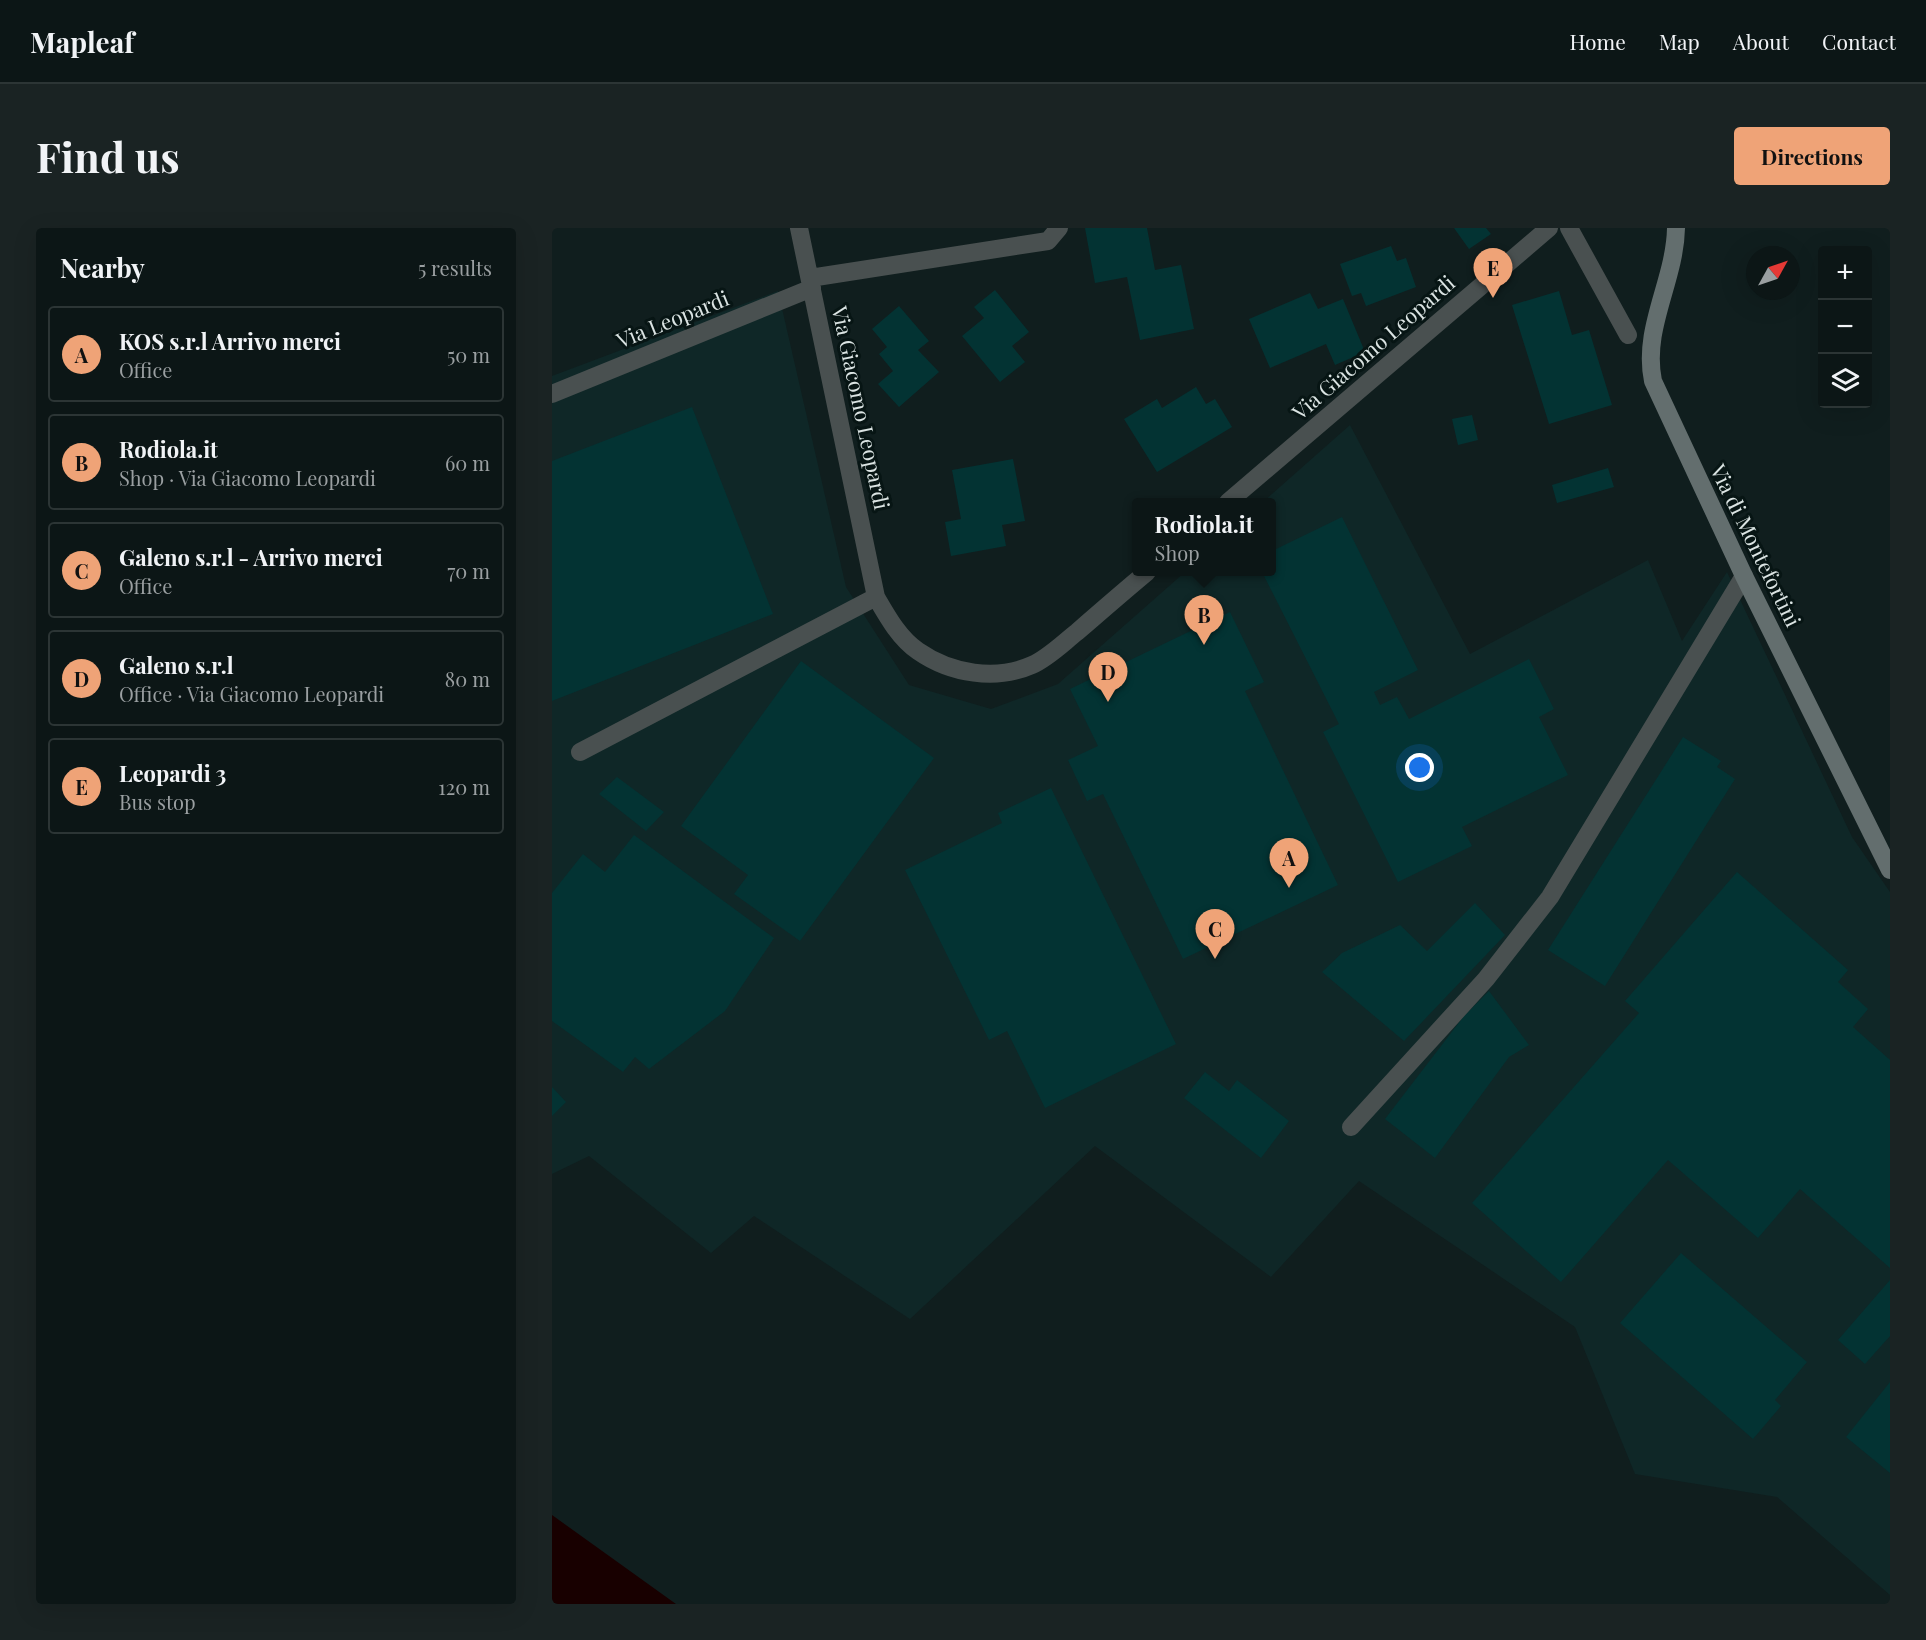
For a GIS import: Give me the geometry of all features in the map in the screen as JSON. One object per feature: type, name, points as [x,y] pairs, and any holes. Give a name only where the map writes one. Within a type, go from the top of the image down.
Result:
[{"type":"main road","name":"Via di Montefortini","points":[[1676,228],[1674,256],[1653,331],[1650,353],[1652,374],[1668,418],[1890,870]]},
{"type":"street","name":"Via Giacomo Leopardi","points":[[799,228],[876,597],[891,624],[917,651],[951,667],[970,672],[1005,674],[1034,664],[1063,643],[1142,576]]},
{"type":"street","name":"Via Leopardi","points":[[552,394],[811,283],[1048,240],[1059,228]]},
{"type":"street","name":"Via Giacomo Leopardi","points":[[1233,498],[1549,228]]},
{"type":"street","points":[[1569,228],[1628,335]]},
{"type":"street","points":[[1351,1127],[1486,979],[1545,904],[1744,576]]},
{"type":"street","points":[[580,752],[876,597]]},
{"type":"shaded area","points":[[778,291],[846,587],[909,685],[991,709],[1058,684],[1180,576],[1276,576],[1276,498],[1268,498],[1350,425],[1470,654],[1648,560],[1682,641],[1727,572],[1852,837],[1890,892],[1890,1595],[1777,1497],[1635,1474],[1575,1327],[1359,1181],[1271,1277],[1095,1146],[910,1319],[754,1216],[711,1253],[589,1156],[552,1174],[552,376]]},
{"type":"shaded area","points":[[552,1515],[676,1604],[552,1604]]},
{"type":"building","points":[[1085,228],[1147,228],[1155,270],[1181,265],[1194,329],[1140,340],[1127,277],[1095,283]]},
{"type":"building","points":[[1454,228],[1486,228],[1491,234],[1469,249]]},
{"type":"building","points":[[1391,246],[1397,261],[1406,258],[1416,287],[1366,306],[1361,293],[1352,296],[1340,264]]},
{"type":"building","points":[[995,290],[1029,332],[1012,346],[1025,362],[1000,382],[962,336],[984,318],[974,307]]},
{"type":"building","points":[[1559,291],[1572,335],[1589,330],[1612,405],[1549,424],[1512,305]]},
{"type":"building","points":[[1310,293],[1318,309],[1343,299],[1365,352],[1335,365],[1326,344],[1270,368],[1249,319]]},
{"type":"building","points":[[899,306],[929,341],[918,350],[939,372],[899,407],[878,384],[893,371],[879,354],[887,347],[872,329]]},
{"type":"building","points":[[1196,387],[1206,404],[1215,399],[1232,427],[1157,472],[1124,419],[1157,399],[1162,408]]},
{"type":"building","points":[[692,407],[773,614],[552,701],[552,461]]},
{"type":"building","points":[[1472,415],[1478,440],[1458,445],[1452,419]]},
{"type":"building","points":[[1013,459],[1025,521],[1002,525],[1006,546],[951,556],[945,522],[961,519],[952,470]]},
{"type":"building","points":[[1608,468],[1614,487],[1557,503],[1552,485]]},
{"type":"building","points":[[1342,517],[1418,670],[1374,692],[1380,705],[1397,697],[1409,719],[1529,659],[1554,709],[1539,717],[1568,775],[1462,827],[1472,846],[1398,882],[1323,732],[1339,724],[1264,576],[1276,576],[1276,549]]},
{"type":"building","points":[[1230,612],[1264,682],[1245,691],[1338,885],[1183,959],[1103,794],[1087,801],[1068,760],[1098,746],[1070,689]]},
{"type":"building","points":[[801,661],[934,758],[800,941],[734,894],[748,875],[681,826]]},
{"type":"building","points":[[1683,737],[1721,761],[1717,767],[1735,779],[1605,986],[1548,950]]},
{"type":"building","points":[[617,777],[664,812],[646,831],[599,794]]},
{"type":"building","points":[[1051,788],[1176,1044],[1045,1108],[1007,1031],[989,1040],[905,870],[1002,823],[998,813]]},
{"type":"building","points":[[634,835],[774,938],[725,1011],[649,1069],[635,1057],[623,1072],[552,1021],[552,893],[583,854],[605,872]]},
{"type":"building","points":[[1737,872],[1848,970],[1838,982],[1868,1009],[1853,1027],[1890,1060],[1890,1268],[1800,1189],[1758,1238],[1668,1160],[1561,1282],[1472,1203],[1639,1013],[1625,1001]]},
{"type":"building","points":[[1475,903],[1505,935],[1404,1041],[1322,972],[1342,953],[1400,925],[1427,951]]},
{"type":"building","points":[[1489,991],[1529,1045],[1509,1057],[1435,1158],[1385,1119],[1464,1016]]},
{"type":"building","points":[[1205,1072],[1229,1091],[1237,1080],[1289,1121],[1261,1158],[1184,1098]]},
{"type":"building","points":[[552,1087],[566,1102],[552,1116]]},
{"type":"building","points":[[1681,1253],[1807,1362],[1775,1400],[1781,1406],[1753,1439],[1620,1323]]},
{"type":"building","points":[[1890,1280],[1890,1336],[1865,1364],[1838,1340]]},
{"type":"building","points":[[1890,1382],[1890,1473],[1846,1437]]},
{"type":"place","name":"Leopardi 3","points":[[1493,298]]},
{"type":"place","name":"Rodiola.it","points":[[1204,645]]},
{"type":"place","name":"Galeno s.r.l","points":[[1108,702]]},
{"type":"place","name":"KOS s.r.l Arrivo merci","points":[[1289,888]]},
{"type":"place","name":"Galeno s.r.l - Arrivo merci","points":[[1215,959]]}]
